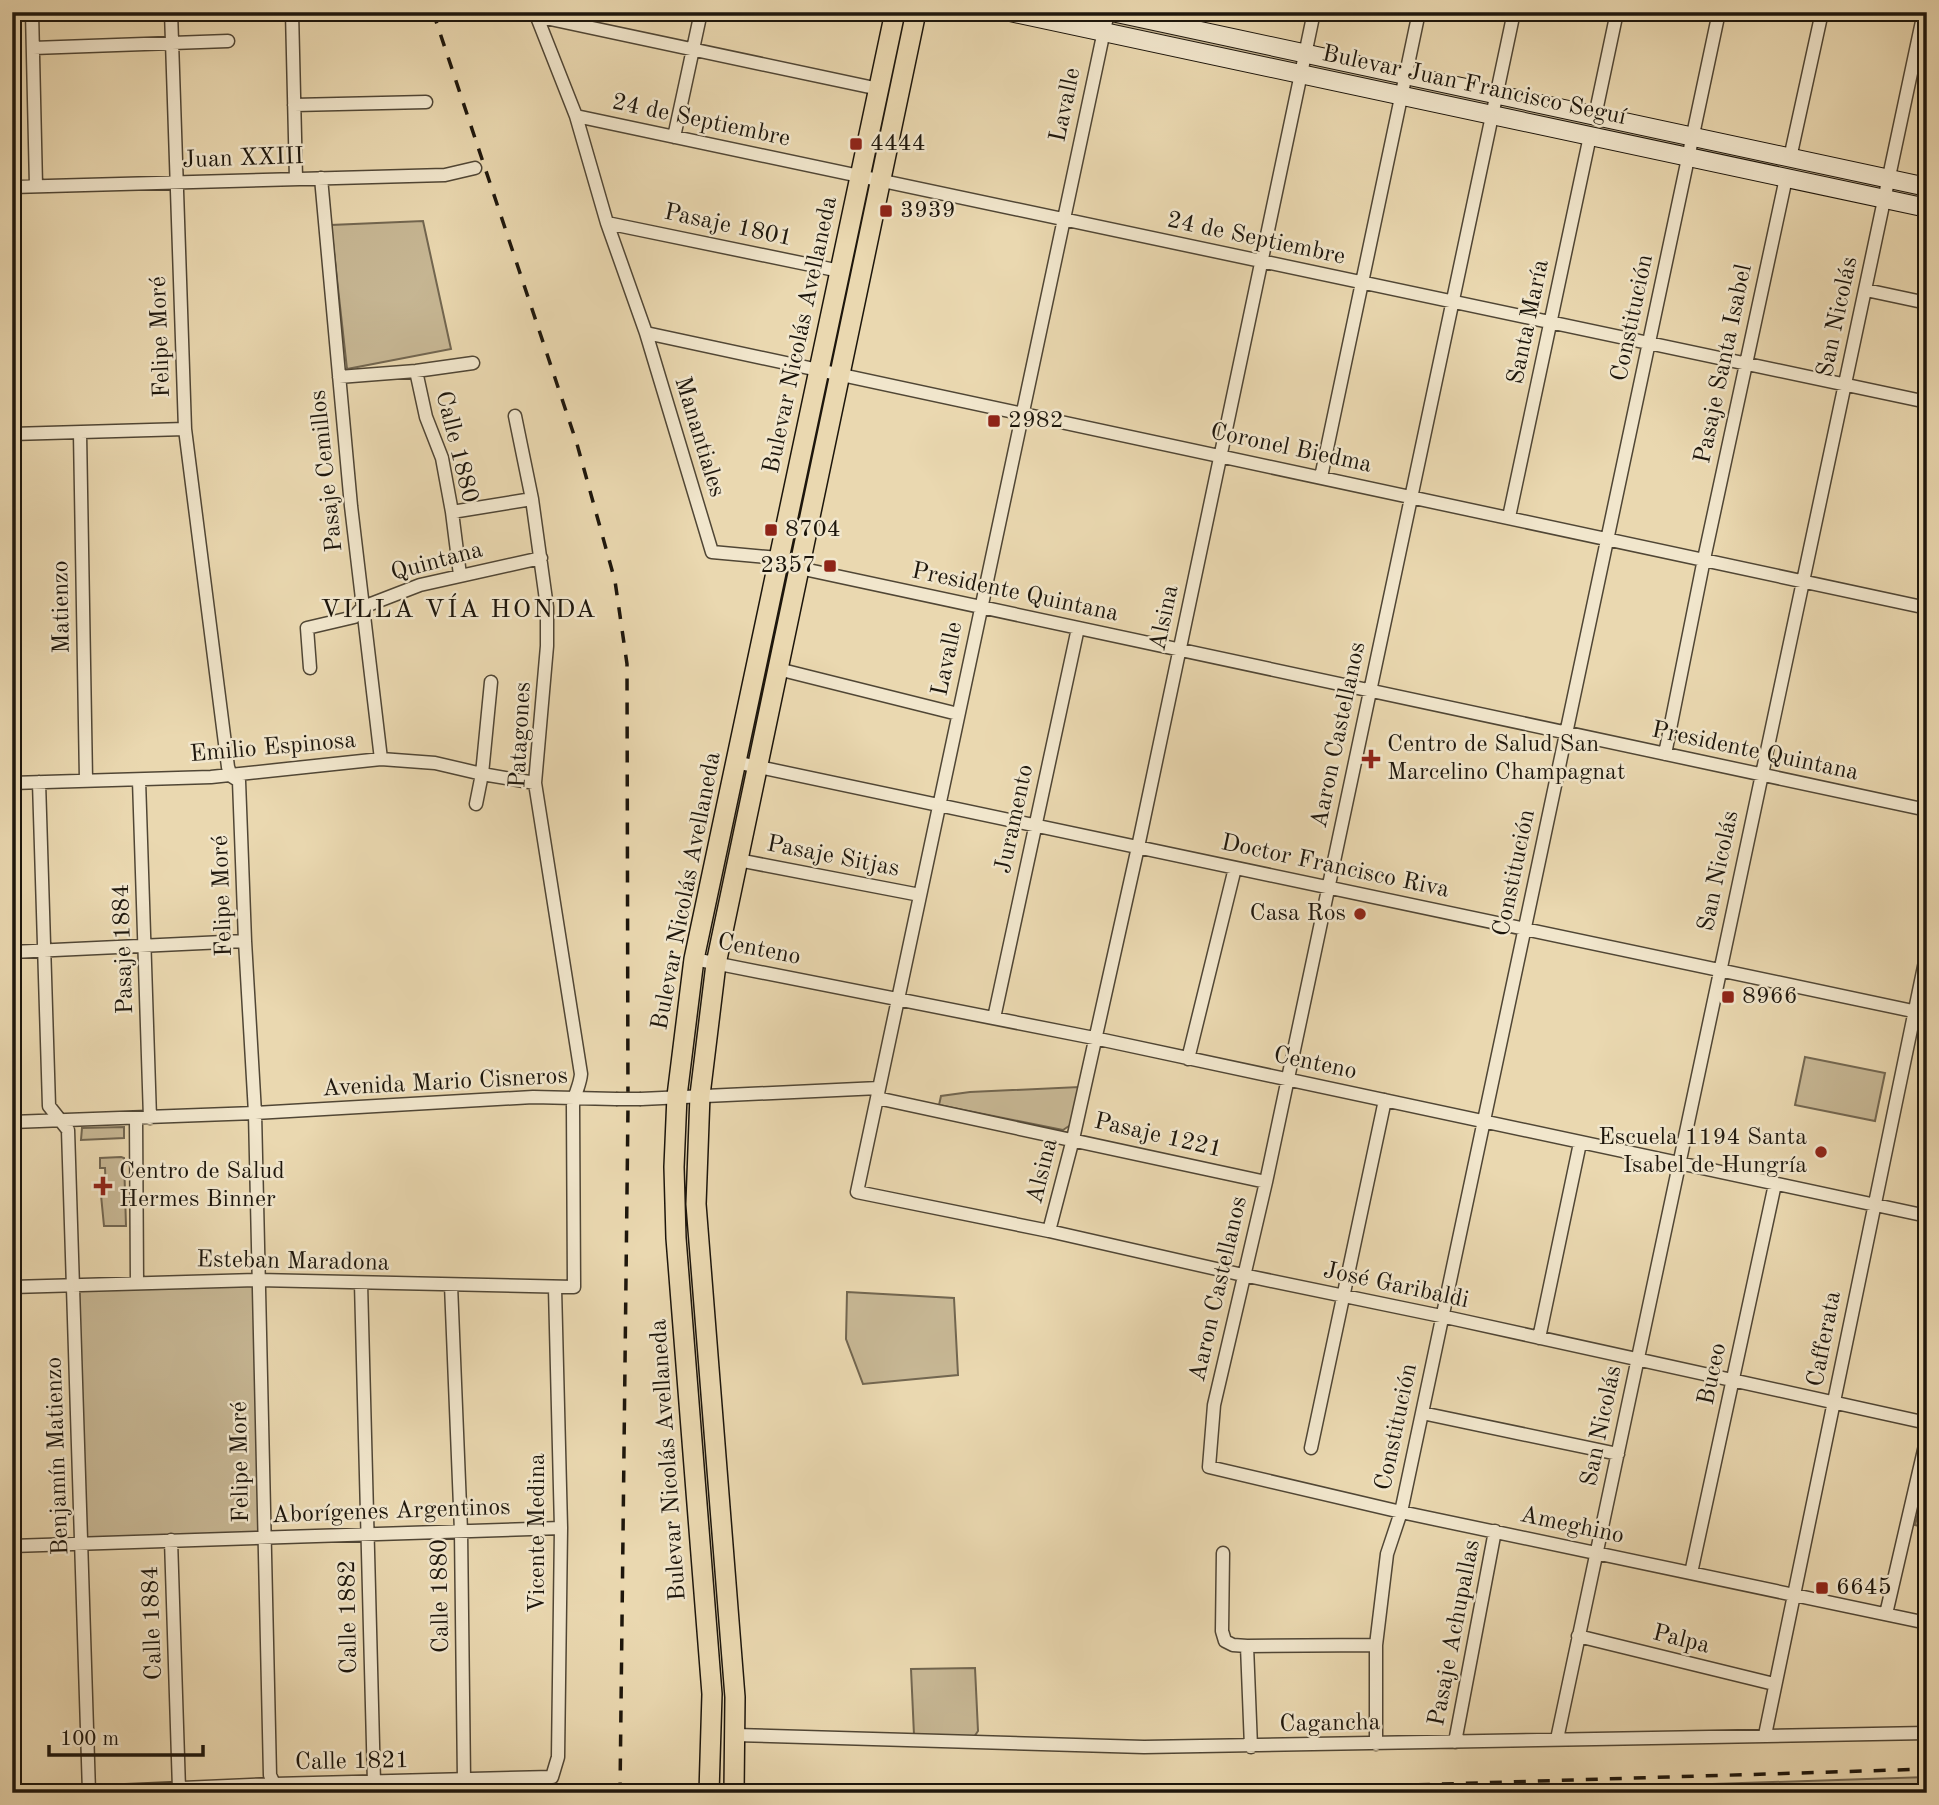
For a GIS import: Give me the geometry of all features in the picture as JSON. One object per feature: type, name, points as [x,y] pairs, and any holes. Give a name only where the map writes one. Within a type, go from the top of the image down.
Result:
[{"type":"main road","name":"Bulevar Nicolás Avellaneda","points":[[709,1793],[712,1694],[676,1238],[674,1167],[677,1097],[694,959],[895,12]]},
{"type":"main road","name":"Bulevar Nicolás Avellaneda","points":[[734,1793],[735,1698],[697,1228],[696,1167],[700,1096],[716,964],[916,12]]},
{"type":"main road","name":"Bulevar Juan Francisco Seguí","points":[[1010,12],[1927,208]]},
{"type":"main road","name":"Bulevar Juan Francisco Seguí","points":[[1110,12],[1927,187]]},
{"type":"street","points":[[32,12],[36,186]]},
{"type":"street","name":"Felipe Moré","points":[[171,12],[186,429],[228,767],[231,776],[239,781],[255,1113],[270,1775],[274,1784]]},
{"type":"street","points":[[292,12],[296,179]]},
{"type":"street","points":[[674,136],[701,12]]},
{"type":"street","name":"Lavalle","points":[[857,1192],[1103,32],[1110,12]]},
{"type":"street","name":"Alsina","points":[[1049,1231],[1073,1139],[1138,847],[1314,12]]},
{"type":"street","points":[[1321,477],[1419,12]]},
{"type":"street","name":"Aaron Castellanos","points":[[1209,1467],[1214,1405],[1266,1182],[1514,12]]},
{"type":"street","points":[[1595,116],[1617,12]]},
{"type":"street","name":"Constitución","points":[[1376,1744],[1376,1645],[1387,1554],[1401,1512],[1718,12]]},
{"type":"street","points":[[1790,158],[1822,12]]},
{"type":"street","name":"San Nicolás","points":[[1557,1739],[1924,12]]},
{"type":"street","points":[[535,14],[879,89]]},
{"type":"street","name":"Manantiales","points":[[535,14],[576,116],[607,223],[646,333],[712,552]]},
{"type":"street","points":[[33,48],[228,41]]},
{"type":"street","points":[[294,105],[426,103]]},
{"type":"street","name":"24 de Septiembre","points":[[576,116],[1927,402]]},
{"type":"street","name":"Santa María","points":[[1509,517],[1590,136]]},
{"type":"street","name":"Juan XXIII","points":[[12,187],[445,175],[475,168]]},
{"type":"street","name":"Pasaje Cemillos","points":[[321,178],[351,506],[381,759]]},
{"type":"street","name":"Pasaje Santa Isabel","points":[[1665,754],[1786,178]]},
{"type":"street","name":"Pasaje 1801","points":[[607,223],[840,271]]},
{"type":"street","points":[[1866,290],[1927,303]]},
{"type":"street","name":"Coronel Biedma","points":[[646,333],[1927,608]]},
{"type":"street","points":[[340,377],[473,363]]},
{"type":"street","name":"Calle 1880","points":[[416,371],[426,417],[442,458],[460,575]]},
{"type":"street","name":"Patagones","points":[[515,416],[532,499],[547,607],[547,646],[536,783],[581,1073],[580,1087],[574,1097]]},
{"type":"street","points":[[12,434],[186,429]]},
{"type":"street","name":"Matienzo","points":[[80,433],[86,780]]},
{"type":"street","points":[[452,512],[532,499]]},
{"type":"street","name":"Presidente Quintana","points":[[712,552],[779,558],[799,568],[1927,810]]},
{"type":"street","name":"Quintana","points":[[310,668],[307,628],[354,617],[363,607],[421,585],[541,558]]},
{"type":"street","name":"Juramento","points":[[994,1018],[1078,628]]},
{"type":"street","points":[[778,669],[958,713]]},
{"type":"street","points":[[476,804],[482,774],[491,682]]},
{"type":"street","name":"Emilio Espinosa","points":[[12,783],[231,776],[381,759],[435,763],[536,783]]},
{"type":"street","name":"Doctor Francisco Riva","points":[[735,762],[1927,1014]]},
{"type":"street","name":"Pasaje 1884","points":[[139,780],[150,1118]]},
{"type":"street","points":[[39,782],[49,1106],[61,1121]]},
{"type":"street","name":"Pasaje Sitjas","points":[[738,860],[920,895]]},
{"type":"street","points":[[1188,1059],[1235,868]]},
{"type":"street","points":[[12,952],[245,941]]},
{"type":"street","name":"Cafferata","points":[[1765,1735],[1927,952]]},
{"type":"street","name":"Centeno","points":[[694,959],[1094,1038],[1927,1216]]},
{"type":"street","name":"Avenida Mario Cisneros","points":[[12,1122],[255,1113],[533,1097],[641,1099],[878,1093]]},
{"type":"street","name":"Pasaje 1221","points":[[878,1093],[1266,1182]]},
{"type":"street","name":"Esteban Maradona","points":[[12,1287],[258,1280],[574,1287],[574,1097]]},
{"type":"street","points":[[1311,1448],[1385,1100]]},
{"type":"street","points":[[136,1118],[137,1283]]},
{"type":"street","name":"Benjamín Matienzo","points":[[61,1121],[68,1130],[89,1792]]},
{"type":"street","points":[[1539,1338],[1580,1143]]},
{"type":"street","name":"Buceo","points":[[1691,1573],[1775,1184]]},
{"type":"street","name":"José Garibaldi","points":[[857,1192],[1049,1231],[1927,1423]]},
{"type":"street","name":"Calle 1882","points":[[361,1283],[374,1783]]},
{"type":"street","name":"Calle 1880","points":[[451,1286],[461,1531],[464,1780]]},
{"type":"street","name":"Vicente Medina","points":[[552,1777],[558,1757],[561,1528],[555,1288]]},
{"type":"street","points":[[1422,1413],[1618,1454]]},
{"type":"street","points":[[1886,1615],[1927,1437]]},
{"type":"street","name":"Ameghino","points":[[1209,1467],[1401,1512],[1927,1623]]},
{"type":"street","name":"Aborígenes Argentinos","points":[[12,1546],[561,1528]]},
{"type":"street","name":"Pasaje Achupallas","points":[[1455,1742],[1495,1531]]},
{"type":"street","name":"Calle 1884","points":[[172,1541],[179,1789]]},
{"type":"street","points":[[1223,1553],[1222,1632],[1225,1641],[1233,1645],[1247,1646],[1376,1645]]},
{"type":"street","name":"Palpa","points":[[1578,1636],[1774,1684]]},
{"type":"street","points":[[1247,1646],[1251,1747]]},
{"type":"street","name":"Cagancha","points":[[735,1735],[1144,1748],[1927,1733]]},
{"type":"street","name":"Calle 1821","points":[[68,1793],[274,1784],[552,1777]]},
{"type":"shaded area","points":[[1010,12],[1112,12],[1927,187],[1927,208]]},
{"type":"shaded area","points":[[423,221],[451,349],[347,369],[331,225]]},
{"type":"shaded area","points":[[1805,1057],[1885,1073],[1875,1121],[1795,1105]]},
{"type":"shaded area","points":[[1079,1087],[1072,1124],[1063,1130],[939,1105],[941,1096],[970,1092]]},
{"type":"shaded area","points":[[124,1127],[124,1138],[81,1140],[82,1128]]},
{"type":"shaded area","points":[[100,1158],[124,1158],[126,1226],[104,1226],[101,1195],[106,1194],[105,1168],[100,1168]]},
{"type":"shaded area","points":[[258,1280],[264,1537],[82,1543],[74,1285]]},
{"type":"shaded area","points":[[847,1292],[954,1298],[958,1375],[863,1384],[846,1339]]},
{"type":"shaded area","points":[[1927,1476],[1927,1528],[1915,1525]]},
{"type":"shaded area","points":[[975,1668],[978,1731],[974,1737],[914,1735],[911,1669]]},
{"type":"shaded area","points":[[1927,1777],[1927,1793],[1443,1793]]},
{"type":"railway","points":[[433,12],[577,444],[615,581],[627,664],[628,1107],[620,1793]]},
{"type":"railway","points":[[1154,1793],[1927,1769]]},
{"type":"place","name":"4444","points":[[856,144]]},
{"type":"place","name":"3939","points":[[886,211]]},
{"type":"place","name":"2982","points":[[994,421]]},
{"type":"place","name":"8704","points":[[771,530]]},
{"type":"place","name":"2357","points":[[830,566]]},
{"type":"place","name":"Centro de Salud San Marcelino Champagnat","points":[[1371,759]]},
{"type":"place","name":"Casa Ros","points":[[1360,914]]},
{"type":"place","name":"8966","points":[[1728,997]]},
{"type":"place","name":"Escuela 1194 Santa Isabel de Hungría","points":[[1821,1152]]},
{"type":"place","name":"Centro de Salud Hermes Binner","points":[[103,1186]]},
{"type":"place","name":"6645","points":[[1822,1588]]},
{"type":"district","name":"VILLA VÍA HONDA","points":[[459,610]]}]
